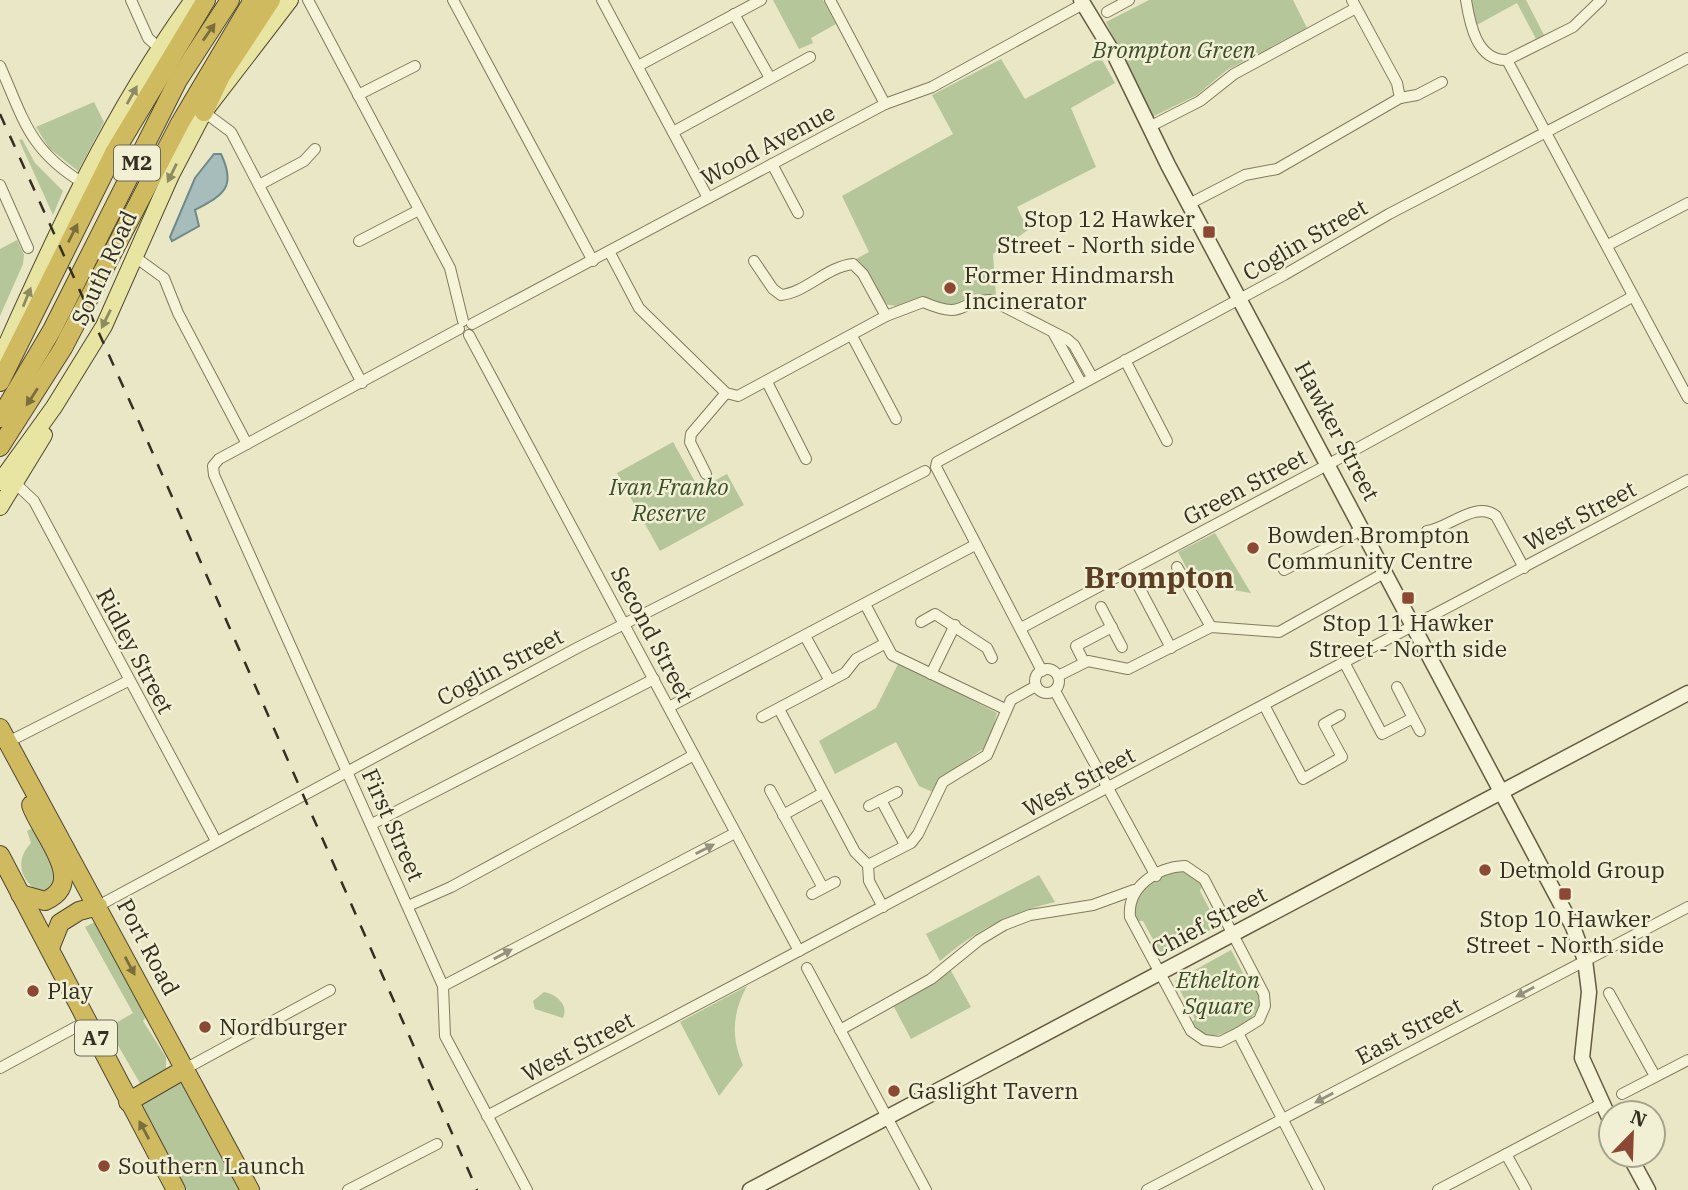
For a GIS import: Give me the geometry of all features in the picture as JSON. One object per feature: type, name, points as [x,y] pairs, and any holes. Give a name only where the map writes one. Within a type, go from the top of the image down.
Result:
[{"type":"highway","points":[[0,382],[114,153],[206,0]]},
{"type":"highway","name":"M2","points":[[0,418],[52,330],[178,80],[230,0]]},
{"type":"highway","name":"M2","points":[[0,447],[63,348],[180,123],[253,0]]},
{"type":"highway","points":[[204,113],[221,76],[271,0]]},
{"type":"highway","name":"Port Road","points":[[4,735],[250,1190]]},
{"type":"highway","points":[[20,894],[34,900],[47,901],[60,892],[65,877],[61,863],[33,811],[22,767]]},
{"type":"highway","name":"A7","points":[[0,855],[176,1190]]},
{"type":"highway","points":[[50,948],[60,923],[79,911],[98,906]]},
{"type":"highway","points":[[128,1102],[185,1069]]},
{"type":"main road","points":[[0,359],[31,286],[83,183],[160,49],[193,0]]},
{"type":"main road","name":"South Road","points":[[0,507],[8,483],[104,326],[171,175],[204,113],[290,0]]},
{"type":"street","points":[[131,0],[148,38],[160,49]]},
{"type":"street","points":[[308,0],[417,211],[450,268],[465,325]]},
{"type":"street","points":[[453,0],[593,261]]},
{"type":"street","points":[[603,0],[708,198]]},
{"type":"street","points":[[638,66],[761,0]]},
{"type":"street","points":[[830,0],[885,104]]},
{"type":"street","points":[[1107,12],[1129,0]]},
{"type":"street","points":[[1466,0],[1469,24],[1485,54],[1495,60],[1507,60],[1573,27],[1595,1]]},
{"type":"street","name":"Wood Avenue","points":[[214,475],[213,466],[219,459],[465,325],[610,253],[885,104],[932,87],[1082,2]]},
{"type":"street","name":"Hawker Street","points":[[1082,2],[1115,56],[1189,204],[1573,928],[1585,960],[1589,992],[1582,1058],[1599,1099]]},
{"type":"street","points":[[1149,127],[1200,101],[1234,74],[1354,4],[1397,83],[1401,98]]},
{"type":"street","points":[[734,14],[770,78]]},
{"type":"street","points":[[673,132],[810,57]]},
{"type":"street","name":"Coglin Street","points":[[975,545],[936,467],[937,462],[1240,299],[1389,214],[1688,58]]},
{"type":"street","points":[[1507,60],[1688,398]]},
{"type":"street","points":[[0,66],[43,153],[55,165],[83,183]]},
{"type":"street","points":[[358,95],[415,66]]},
{"type":"street","points":[[1189,204],[1245,175],[1277,169],[1401,98],[1417,95],[1442,82]]},
{"type":"street","points":[[204,113],[231,132],[362,383]]},
{"type":"street","points":[[259,186],[304,161],[315,149]]},
{"type":"street","points":[[772,164],[798,213]]},
{"type":"street","points":[[0,185],[28,248]]},
{"type":"street","points":[[1608,245],[1688,203]]},
{"type":"street","points":[[359,241],[417,211]]},
{"type":"street","points":[[610,253],[639,307],[726,393],[738,396],[852,337],[886,316],[913,303],[923,302],[946,312],[958,311],[979,300],[990,300],[1074,345],[1093,377]]},
{"type":"street","points":[[135,257],[153,267],[170,290],[178,313],[247,444]]},
{"type":"street","points":[[754,261],[773,289],[781,295],[791,293],[842,265],[853,264],[863,274],[886,316]]},
{"type":"street","name":"Green Street","points":[[1021,628],[1329,464],[1632,297]]},
{"type":"street","name":"Second Street","points":[[465,325],[462,334],[469,335],[799,951]]},
{"type":"street","points":[[1051,331],[1081,383]]},
{"type":"street","points":[[852,337],[896,419]]},
{"type":"street","points":[[1125,360],[1167,441]]},
{"type":"street","points":[[1676,376],[1688,370]]},
{"type":"street","points":[[766,382],[806,459]]},
{"type":"street","points":[[706,474],[690,442],[691,434],[726,393]]},
{"type":"street","name":"Coglin Street","points":[[98,906],[624,623],[925,471]]},
{"type":"street","name":"First Street","points":[[214,475],[443,986],[445,1036],[527,1190]]},
{"type":"street","name":"West Street","points":[[488,1116],[1688,480]]},
{"type":"street","name":"Ridley Street","points":[[8,483],[32,498],[216,841]]},
{"type":"street","points":[[1427,531],[1438,529],[1480,509],[1489,510],[1496,516],[1524,568]]},
{"type":"street","points":[[1284,570],[1363,528]]},
{"type":"street","points":[[669,708],[975,545],[1042,671]]},
{"type":"street","points":[[1177,567],[1210,627]]},
{"type":"street","points":[[1130,570],[1171,648]]},
{"type":"street","points":[[1058,676],[1084,662],[1095,661],[1128,668],[1210,627],[1279,632],[1386,572]]},
{"type":"street","points":[[865,604],[892,655],[1005,709]]},
{"type":"street","points":[[1101,607],[1122,647]]},
{"type":"street","points":[[921,622],[935,614],[987,648],[992,658]]},
{"type":"street","points":[[931,674],[955,625]]},
{"type":"street","points":[[1084,662],[1076,646],[1112,627]]},
{"type":"street","points":[[805,636],[830,681]]},
{"type":"street","points":[[762,717],[845,673],[856,659],[884,644]]},
{"type":"street","points":[[1344,663],[1382,734],[1413,718]]},
{"type":"street","points":[[1052,670],[1058,676],[1059,684],[1055,691],[1044,693],[1036,686],[1036,678],[1042,671],[1052,670]]},
{"type":"street","points":[[372,824],[653,679]]},
{"type":"street","points":[[4,735],[128,681]]},
{"type":"street","points":[[868,865],[905,845],[918,834],[943,782],[987,755],[1005,709],[1011,701],[1036,686]]},
{"type":"street","points":[[1397,687],[1420,731]]},
{"type":"street","points":[[1055,691],[1156,876]]},
{"type":"street","name":"Chief Street","points":[[750,1190],[1688,694]]},
{"type":"street","points":[[1264,705],[1303,779],[1342,757],[1324,724],[1340,715]]},
{"type":"street","points":[[779,709],[855,852],[868,865],[869,881],[883,907]]},
{"type":"street","points":[[408,906],[451,887],[694,755]]},
{"type":"street","points":[[769,790],[823,888]]},
{"type":"street","points":[[869,806],[897,792]]},
{"type":"street","points":[[783,815],[823,793]]},
{"type":"street","points":[[881,800],[905,845]]},
{"type":"street","points":[[443,986],[735,833]]},
{"type":"street","points":[[840,1030],[931,979],[979,940],[1004,925],[1030,915],[1093,905],[1134,890],[1174,867],[1185,866],[1204,879],[1264,994],[1265,1006],[1259,1020],[1220,1042],[1204,1040],[1191,1031],[1130,917],[1129,908],[1134,890]]},
{"type":"street","points":[[812,894],[835,882]]},
{"type":"street","points":[[1114,896],[1129,908]]},
{"type":"street","name":"East Street","points":[[1147,1190],[1688,907]]},
{"type":"street","points":[[807,968],[926,1190]]},
{"type":"street","points":[[185,1069],[330,990]]},
{"type":"street","points":[[1609,993],[1656,1076]]},
{"type":"street","points":[[0,1068],[87,1021]]},
{"type":"street","points":[[1238,1033],[1319,1190]]},
{"type":"street","points":[[1622,1094],[1688,1060]]},
{"type":"street","points":[[1438,1190],[1597,1106]]},
{"type":"street","points":[[348,1190],[438,1144]]},
{"type":"street","points":[[1506,1154],[1526,1190]]},
{"type":"street","points":[[1637,1169],[1648,1190]]},
{"type":"green space","points":[[773,0],[823,0],[836,24],[811,38],[813,43],[799,49]]},
{"type":"green space","name":"Brompton Green","points":[[1149,0],[1293,0],[1307,28],[1227,70],[1197,95],[1152,117],[1106,22]]},
{"type":"green space","points":[[1467,0],[1526,0],[1544,35],[1536,39],[1517,3],[1475,26]]},
{"type":"green space","points":[[1101,58],[1115,83],[1071,108],[1096,167],[1017,207],[1028,230],[993,254],[996,296],[978,294],[956,305],[943,306],[922,297],[896,306],[884,304],[861,264],[854,260],[869,252],[842,196],[953,134],[932,95],[1001,59],[1025,99]]},
{"type":"green space","points":[[94,102],[104,122],[78,171],[49,148],[36,127]]},
{"type":"green space","points":[[22,139],[35,163],[63,191],[53,215],[19,140]]},
{"type":"green space","points":[[17,240],[24,255],[23,264],[0,316],[0,249]]},
{"type":"green space","name":"Ivan Franko Reserve","points":[[673,442],[699,489],[727,474],[744,505],[660,551],[617,473]]},
{"type":"green space","points":[[1215,533],[1251,593],[1209,586],[1207,576],[1193,580],[1178,552]]},
{"type":"green space","points":[[899,662],[997,713],[989,745],[945,775],[935,793],[919,786],[896,742],[835,774],[819,741],[876,708]]},
{"type":"green space","points":[[35,827],[58,876],[45,895],[26,879],[21,866],[25,851],[31,843],[27,831]]},
{"type":"green space","name":"Ethelton Square","points":[[1180,870],[1197,877],[1202,886],[1200,891],[1218,926],[1162,956],[1143,921],[1138,921],[1134,912],[1135,903],[1138,895],[1153,881]]},
{"type":"green space","points":[[1039,875],[1055,902],[1023,911],[994,924],[940,961],[926,934]]},
{"type":"green space","points":[[97,921],[129,979],[145,1018],[143,1021],[166,1057],[166,1070],[144,1090],[109,1030],[109,1027],[133,1013],[85,927]]},
{"type":"green space","name":"Ethelton Square","points":[[1231,950],[1252,990],[1257,989],[1260,1006],[1250,1019],[1236,1029],[1220,1035],[1203,1035],[1192,1023],[1195,1019],[1175,981]]},
{"type":"green space","points":[[950,969],[971,1007],[911,1039],[893,1005],[933,983]]},
{"type":"green space","points":[[747,986],[738,1006],[735,1026],[736,1045],[743,1065],[719,1096],[680,1022]]},
{"type":"green space","points":[[544,992],[553,995],[563,1005],[563,1018],[535,1009],[533,1001]]},
{"type":"green space","points":[[183,1081],[241,1190],[187,1190],[142,1106],[144,1100]]},
{"type":"shaded area","points":[[214,154],[221,154],[228,175],[227,183],[220,195],[195,210],[199,226],[172,241],[170,237],[195,178]]},
{"type":"railway","points":[[0,114],[136,415],[477,1190]]},
{"type":"place","name":"Stop 12 Hawker Street - North side","points":[[1209,232]]},
{"type":"place","name":"Former Hindmarsh Incinerator","points":[[950,288]]},
{"type":"place","name":"Bowden Brompton Community Centre","points":[[1253,548]]},
{"type":"place","name":"Stop 11 Hawker Street - North side","points":[[1408,598]]},
{"type":"place","name":"Detmold Group","points":[[1485,870]]},
{"type":"place","name":"Stop 10 Hawker Street - North side","points":[[1565,894]]},
{"type":"place","name":"Play","points":[[33,991]]},
{"type":"place","name":"Nordburger","points":[[205,1027]]},
{"type":"place","name":"Gaslight Tavern","points":[[894,1091]]},
{"type":"place","name":"Southern Launch","points":[[104,1166]]},
{"type":"district","name":"Brompton","points":[[1159,578]]}]
